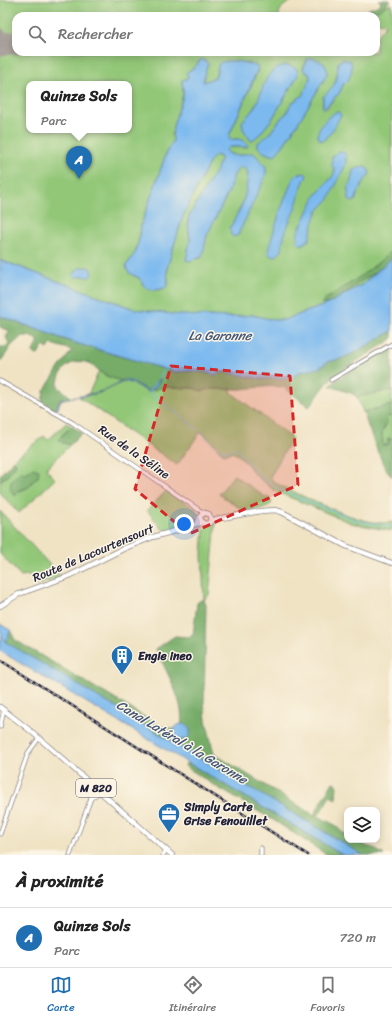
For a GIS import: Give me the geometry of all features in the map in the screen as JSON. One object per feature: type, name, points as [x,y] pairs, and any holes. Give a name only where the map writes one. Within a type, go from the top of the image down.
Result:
[{"type":"main road","name":"Route de Lacourtensourt","points":[[0,606],[19,594],[69,576],[125,548],[196,524],[207,524],[216,519],[262,511],[275,510],[282,512],[346,546],[392,563]]},
{"type":"main road","points":[[196,524],[203,514],[208,514],[216,519]]},
{"type":"main road","points":[[208,514],[211,517],[210,522]]},
{"type":"main road","points":[[200,517],[203,523]]},
{"type":"main road","name":"M 820","points":[[0,703],[20,722]]},
{"type":"main road","name":"M 820","points":[[2,708],[82,775],[172,855]]},
{"type":"street","points":[[331,380],[392,344]]},
{"type":"street","name":"Rue de la Séline","points":[[0,381],[56,413],[138,467],[199,510],[208,514]]},
{"type":"street","points":[[199,510],[200,517]]},
{"type":"street","points":[[1,726],[2,708]]},
{"type":"street","points":[[1,726],[6,718],[12,716]]},
{"type":"street","points":[[0,834],[28,753],[39,738]]},
{"type":"street","points":[[70,855],[91,798],[91,792],[82,775]]},
{"type":"street","points":[[91,798],[100,792]]},
{"type":"street","points":[[261,848],[261,855]]},
{"type":"street","points":[[163,855],[166,850]]},
{"type":"highlighted area","points":[[171,366],[290,376],[298,485],[189,534],[135,489]]},
{"type":"green space","points":[[0,0],[293,0],[285,5],[279,12],[12,12],[12,56],[380,56],[380,32],[386,24],[380,22],[380,12],[366,12],[392,4],[392,258],[363,284],[328,304],[284,320],[274,320],[252,315],[231,317],[180,315],[134,309],[0,260]],"holes":[[[307,59],[327,72],[326,76],[282,147],[258,143],[269,134],[287,113],[292,103],[303,95],[310,79],[309,74],[305,72],[303,68]],[[199,61],[208,64],[203,82],[215,78],[218,66],[248,63],[258,70],[229,136],[230,140],[240,140],[244,142],[247,147],[229,147],[226,150],[228,153],[234,155],[250,153],[266,175],[257,193],[230,228],[244,199],[248,183],[246,168],[241,167],[238,169],[234,175],[229,191],[207,235],[201,258],[186,260],[190,241],[188,220],[218,169],[221,157],[216,155],[210,161],[183,216],[167,268],[168,282],[161,289],[147,289],[139,278],[128,272],[126,266],[135,253],[140,236],[141,225],[167,151],[173,141],[172,134],[183,94],[182,80],[187,79],[188,71],[196,66]],[[338,62],[344,83],[339,94],[326,109],[323,107],[323,97],[334,85],[337,78]],[[294,83],[272,119],[259,135],[243,122],[255,107],[261,95]]]},
{"type":"green space","points":[[378,0],[390,0],[380,10],[373,12],[366,11],[380,5],[381,1]]},
{"type":"green space","points":[[392,250],[392,259],[376,272],[358,283],[335,301],[322,304],[324,300],[368,271]]},
{"type":"green space","points":[[0,316],[72,342],[175,372],[190,371],[215,375],[223,372],[243,375],[250,378],[292,378],[299,372],[319,368],[327,362],[352,354],[392,331],[392,339],[332,377],[309,407],[285,388],[275,386],[240,389],[211,389],[202,391],[193,388],[162,387],[155,390],[153,389],[160,379],[151,389],[147,391],[130,381],[120,381],[107,376],[89,363],[77,362],[71,363],[67,366],[60,375],[58,387],[71,397],[60,400],[56,410],[42,402],[44,391],[72,350],[51,344],[48,349],[43,346],[38,355],[34,354],[33,351],[38,344],[38,340],[29,336],[22,336],[11,346],[0,363],[0,347],[5,347],[9,343],[6,337],[10,331],[0,327]]},
{"type":"green space","points":[[392,346],[392,391],[357,397],[351,393],[330,386],[335,381]]},
{"type":"green space","points":[[99,371],[106,376],[122,381],[105,390],[88,395]]},
{"type":"green space","points":[[125,381],[151,391],[162,387],[193,388],[202,391],[211,389],[230,389],[233,394],[292,438],[270,477],[275,483],[334,510],[351,516],[367,521],[381,523],[392,522],[392,531],[351,523],[275,491],[254,474],[249,466],[238,455],[232,452],[224,454],[201,431],[177,465],[79,397],[103,392]]},
{"type":"green space","points":[[392,390],[392,405],[363,412],[357,397]]},
{"type":"green space","points":[[392,405],[392,416],[386,417],[387,423],[382,432],[383,445],[388,445],[388,438],[392,440],[392,477],[383,463],[363,412]]},
{"type":"green space","points":[[386,416],[392,416],[392,440],[388,438],[388,445],[383,445],[382,432],[387,423]]},
{"type":"green space","points":[[66,423],[72,426],[61,436],[61,442],[70,445],[46,469],[55,479],[19,513],[0,493],[0,481],[8,475],[16,464],[14,460],[17,457],[44,436],[48,440]],"holes":[[[33,468],[38,477],[29,487],[18,492],[26,473]]]},
{"type":"green space","points":[[72,426],[82,433],[70,445],[61,442],[59,439]]},
{"type":"green space","points":[[14,460],[16,464],[8,475],[0,481],[0,475]]},
{"type":"green space","points":[[33,468],[39,470],[38,477],[29,487],[18,491],[15,496],[10,487],[12,481],[20,472],[26,473]]},
{"type":"green space","points":[[234,475],[265,497],[269,498],[272,503],[263,507],[244,511],[219,494]]},
{"type":"green space","points":[[167,490],[194,508],[197,513],[197,518],[188,524],[164,531],[147,510]]},
{"type":"green space","points":[[0,511],[61,577],[41,584],[35,583],[28,575],[21,576],[0,554]]},
{"type":"green space","points":[[216,521],[209,595],[204,600],[202,554],[204,528]]},
{"type":"green space","points":[[204,600],[206,605],[204,702],[206,720],[214,754],[314,815],[333,782],[337,784],[336,799],[330,796],[318,816],[335,825],[344,833],[344,843],[362,843],[384,855],[363,855],[3,641],[10,630],[15,640],[160,726],[173,729],[181,726],[182,717],[178,697],[156,649],[175,636],[188,637],[193,635],[197,603]]},
{"type":"green space","points":[[186,763],[343,855],[327,855],[275,821],[215,786],[185,766]]},
{"type":"water","points":[[312,58],[319,60],[326,66],[326,76],[282,147],[274,156],[265,153],[258,147],[258,143],[269,134],[287,113],[292,103],[303,95],[310,79],[309,74],[303,70],[307,59]]},
{"type":"water","points":[[201,59],[206,61],[208,64],[203,82],[215,78],[219,63],[228,61],[257,66],[258,68],[229,136],[230,140],[236,139],[244,141],[248,145],[247,147],[229,147],[226,150],[232,155],[254,153],[266,167],[266,175],[238,235],[234,237],[231,235],[230,228],[242,205],[246,191],[248,173],[244,167],[238,169],[234,175],[229,191],[207,235],[202,257],[189,261],[186,260],[190,241],[189,216],[217,169],[221,157],[216,155],[210,161],[183,216],[167,268],[168,285],[160,290],[152,290],[146,288],[139,278],[128,272],[126,266],[135,253],[140,236],[141,225],[167,151],[173,141],[172,135],[174,124],[183,96],[182,80],[187,79],[188,76],[186,73],[196,66]]},
{"type":"water","points":[[343,59],[351,61],[351,74],[347,82],[344,83],[339,94],[324,109],[323,97],[334,85],[337,78],[338,62]]},
{"type":"water","points":[[284,65],[296,68],[298,72],[297,77],[272,119],[259,135],[251,141],[243,129],[242,122],[255,107],[268,76],[277,67]]},
{"type":"water","points":[[336,112],[339,112],[341,115],[334,128],[326,138],[320,140],[317,135],[320,128],[327,119]]},
{"type":"water","points":[[339,151],[346,155],[346,164],[329,199],[317,212],[309,240],[301,245],[297,241],[298,232],[316,195],[333,176],[335,171],[332,165],[332,157]]},
{"type":"water","points":[[364,166],[367,167],[370,174],[364,181],[355,201],[351,202],[348,197],[348,188],[353,170]]},
{"type":"water","points":[[305,173],[307,176],[301,187],[296,206],[285,234],[282,251],[276,256],[272,257],[268,252],[280,211],[293,178],[298,174]]},
{"type":"water","name":"La Garonne","points":[[392,258],[392,331],[352,354],[327,362],[319,368],[299,372],[292,378],[262,379],[223,372],[215,375],[190,371],[175,372],[72,342],[0,316],[0,260],[134,309],[180,315],[231,317],[252,315],[274,320],[284,320],[328,304],[363,284]]},
{"type":"water","points":[[79,268],[90,268],[92,274],[89,278],[84,276],[75,277],[73,275]]},
{"type":"water","points":[[160,378],[156,386],[148,392],[125,381],[99,393],[62,399],[98,393],[125,380],[133,382],[148,391]]},
{"type":"water","points":[[62,399],[60,402],[57,411],[59,402]]},
{"type":"water","points":[[0,624],[8,629],[9,628],[10,630],[8,638],[4,641],[363,855],[343,855],[0,651],[0,639],[2,640],[3,638],[1,637],[2,634],[0,631]]},
{"type":"water","points":[[182,724],[188,726],[190,732],[188,738],[182,740],[176,738],[174,732],[176,726]]},
{"type":"waterway","points":[[160,378],[164,368]]},
{"type":"waterway","points":[[149,392],[200,431],[219,449],[223,451],[237,449],[259,476],[275,487],[358,521],[392,527]]},
{"type":"taxiway","points":[[0,32],[7,44]]},
{"type":"runway","points":[[0,44],[12,43]]},
{"type":"railway","points":[[0,660],[308,855]]},
{"type":"place","name":"Quinze Sols","points":[[79,179]]},
{"type":"place","name":"Engie ineo","points":[[122,676]]},
{"type":"place","name":"Simply Carte Grise Fenouillet","points":[[169,834]]},
{"type":"water label","name":"Canal Latéral à la Garonne","points":[[182,742]]}]
